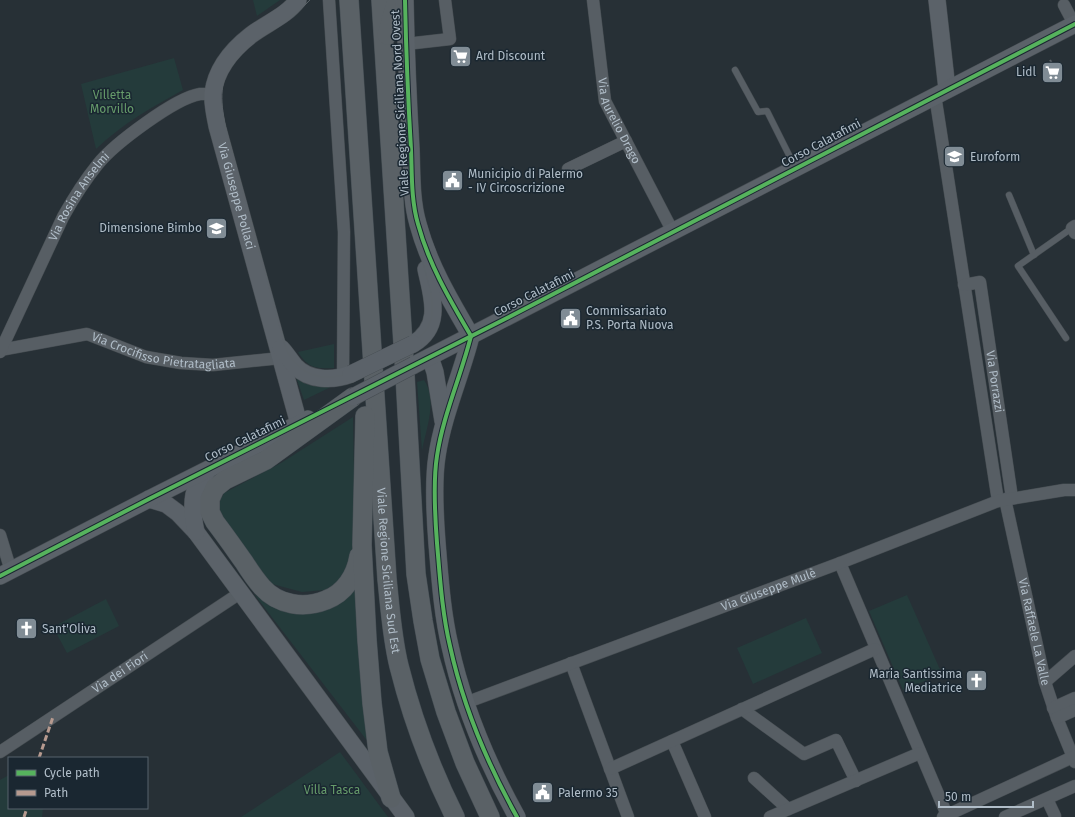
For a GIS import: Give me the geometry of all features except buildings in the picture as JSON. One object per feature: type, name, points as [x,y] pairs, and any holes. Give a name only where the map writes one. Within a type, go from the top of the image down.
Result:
[{"type":"main road","points":[[349,0],[369,314],[362,545],[372,703],[378,752],[392,798]]},
{"type":"main road","name":"Viale Regione Siciliana Nord Ovest","points":[[381,0],[383,48],[410,370]]},
{"type":"main road","points":[[383,48],[397,0]]},
{"type":"main road","name":"Viale Regione Siciliana Sud Est","points":[[369,314],[387,579],[391,617],[399,665],[429,759],[456,817]]},
{"type":"main road","points":[[410,370],[416,574],[422,621],[430,659],[446,712],[465,763],[490,817]]},
{"type":"main road","points":[[353,396],[266,460],[225,480],[215,488],[210,499],[210,512],[215,522],[262,587],[277,599],[296,605],[315,604],[334,597],[348,584],[357,567],[362,545]]},
{"type":"street","name":"Via Giuseppe Pollaci","points":[[298,0],[279,17],[251,35],[226,60],[218,73],[213,94],[213,108],[299,424]]},
{"type":"street","points":[[329,0],[344,232],[347,376]]},
{"type":"street","name":"Viale Regione Siciliana Nord Ovest","points":[[406,0],[406,44],[413,191],[418,223],[426,250],[437,275],[445,292],[471,336]]},
{"type":"street","points":[[406,44],[450,39],[445,0]]},
{"type":"street","name":"Via Aurelio Drago","points":[[593,0],[605,101],[673,232]]},
{"type":"street","points":[[937,0],[941,92]]},
{"type":"street","points":[[1064,5],[1074,24]]},
{"type":"street","name":"Corso Calatafimi","points":[[6,574],[209,468],[353,396],[410,370],[430,357],[1074,24]]},
{"type":"street","name":"Via Porrazzi","points":[[941,92],[964,285],[1005,499]]},
{"type":"street","name":"Via Rosina Anselmi","points":[[0,351],[63,217],[98,164],[116,145],[137,129],[168,109],[199,94],[213,94]]},
{"type":"street","points":[[568,169],[626,141]]},
{"type":"street","points":[[276,341],[296,367],[319,378],[330,379],[347,376],[413,344],[421,338],[430,326],[434,313],[432,293],[418,223]]},
{"type":"street","name":"Via Porrazzi","points":[[964,285],[980,282],[1005,499]]},
{"type":"street","name":"Via Crocifisso Pietratagliata","points":[[0,351],[86,334],[146,357],[181,363],[214,365],[281,358]]},
{"type":"street","points":[[471,336],[465,361],[444,426],[437,456],[435,478],[436,526],[441,592],[449,645],[465,703],[478,738],[500,786],[517,817]]},
{"type":"street","points":[[430,357],[436,372],[444,426]]},
{"type":"street","points":[[196,532],[193,518],[193,502],[196,487],[209,468]]},
{"type":"street","name":"Via Giuseppe Mulè","points":[[465,703],[840,563],[1005,499],[1064,490],[1075,490]]},
{"type":"street","points":[[149,499],[166,504],[178,513],[196,532],[406,817]]},
{"type":"street","name":"Via Raffaele La Valle","points":[[1005,499],[1045,682],[1055,713],[1074,758]]},
{"type":"street","points":[[0,536],[6,574]]},
{"type":"street","points":[[840,563],[875,649],[920,752],[945,816],[1074,758]]},
{"type":"street","name":"Via dei Fiori","points":[[0,752],[240,593]]},
{"type":"street","points":[[610,769],[875,649]]},
{"type":"street","points":[[1045,682],[1075,657]]},
{"type":"street","points":[[571,663],[628,817]]},
{"type":"street","points":[[1055,713],[1075,698]]},
{"type":"street","points":[[742,709],[804,754],[836,740],[856,781]]},
{"type":"street","points":[[1055,713],[1075,710]]},
{"type":"street","points":[[672,741],[705,817]]},
{"type":"street","points":[[770,817],[920,752]]},
{"type":"street","points":[[754,778],[788,809]]},
{"type":"street","points":[[1005,817],[1075,786]]},
{"type":"street","points":[[1047,799],[1055,816]]},
{"type":"lane","points":[[736,70],[758,112],[766,111],[796,168]]},
{"type":"lane","points":[[1009,195],[1034,255]]},
{"type":"lane","points":[[1066,338],[1018,266],[1074,229]]},
{"type":"path","points":[[1050,60],[1053,66]]},
{"type":"green space","points":[[253,0],[280,0],[257,16]]},
{"type":"green space","name":"Villetta Morvillo","points":[[174,58],[183,90],[127,124],[96,149],[81,84]]},
{"type":"green space","points":[[334,344],[334,368],[317,368],[305,361],[298,352]]},
{"type":"green space","points":[[296,377],[333,386],[304,400]]},
{"type":"green space","points":[[424,380],[428,388],[431,405],[422,451],[417,382]]},
{"type":"green space","points":[[353,417],[355,537],[352,565],[341,581],[325,590],[302,592],[272,584],[222,521],[218,505],[224,493],[281,463]]},
{"type":"green space","points":[[357,588],[372,747],[254,594],[273,607]]},
{"type":"green space","points":[[907,595],[942,674],[903,690],[869,611]]},
{"type":"green space","points":[[106,599],[119,626],[67,653],[53,627]]},
{"type":"green space","points":[[806,618],[822,653],[753,684],[737,648]]},
{"type":"green space","name":"Villa Tasca","points":[[340,752],[388,817],[241,817]]},
{"type":"green space","points":[[8,776],[8,809],[43,809],[42,817],[0,817],[0,780]]},
{"type":"tram line","points":[[310,0],[303,7],[248,47],[237,57],[229,68],[224,80],[222,95],[223,112],[227,133],[285,346],[290,356],[303,370],[311,374],[330,377],[351,373],[412,342],[425,331],[432,316],[431,293],[413,225],[410,201],[396,0]]},
{"type":"marked path","points":[[39,757],[53,717]]},
{"type":"marked path","points":[[24,817],[27,809]]},
{"type":"cycle path","points":[[405,0],[407,74],[414,206],[423,239],[434,268],[471,336]]},
{"type":"cycle path","points":[[0,576],[505,319],[1075,24]]},
{"type":"cycle path","points":[[471,336],[443,426],[437,456],[435,511],[440,582],[447,633],[455,668],[469,712],[486,755],[517,817]]},
{"type":"place","name":"Ard Discount","points":[[460,56]]},
{"type":"place","name":"Lidl","points":[[1052,72]]},
{"type":"place","name":"Euroform","points":[[954,157]]},
{"type":"place","name":"Municipio di Palermo - IV Circoscrizione","points":[[452,181]]},
{"type":"place","name":"Dimensione Bimbo","points":[[217,228]]},
{"type":"place","name":"Commissariato P.S. Porta Nuova","points":[[571,318]]},
{"type":"place","name":"Sant'Oliva","points":[[27,629]]},
{"type":"place","name":"Maria Santissima Mediatrice","points":[[977,681]]},
{"type":"place","name":"Palermo 35","points":[[542,793]]}]
